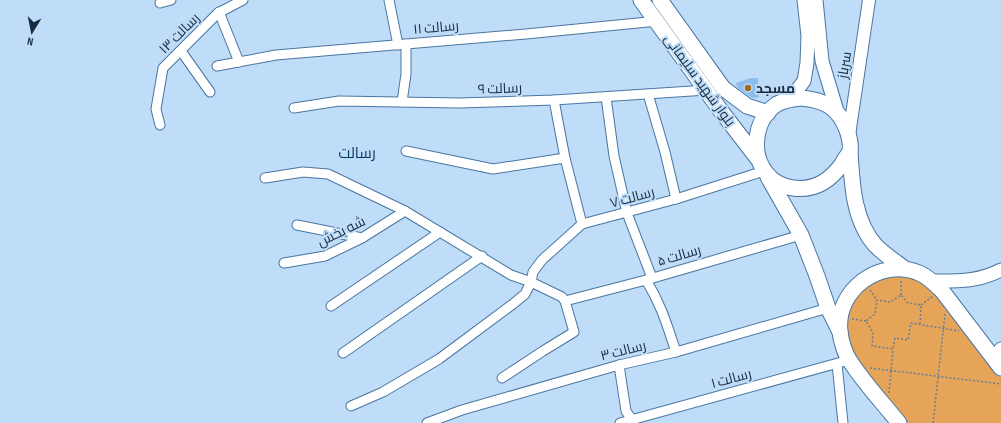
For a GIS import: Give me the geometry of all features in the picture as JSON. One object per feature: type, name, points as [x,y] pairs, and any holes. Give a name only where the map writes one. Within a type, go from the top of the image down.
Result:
[{"type":"main road","name":"بلوار شهید سلیمانی","points":[[641,0],[658,21],[764,169],[801,236],[828,308],[840,333]]},
{"type":"main road","name":"بلوار شهید سلیمانی","points":[[660,0],[723,88],[747,106],[768,113]]},
{"type":"main road","points":[[789,100],[804,81],[807,63],[808,36],[804,0]]},
{"type":"main road","points":[[816,0],[822,61],[837,111],[844,122],[849,135],[852,187],[858,211],[864,228],[876,246],[903,273]]},
{"type":"main road","points":[[837,111],[827,104],[814,99],[801,98],[777,104],[761,122],[757,134],[756,146],[764,169],[788,187],[811,188],[824,183],[836,173],[850,151]]},
{"type":"main road","points":[[899,423],[843,362],[840,318],[844,303],[852,291],[863,280],[876,273],[890,269],[903,273],[920,274],[934,288],[943,292],[999,358]]},
{"type":"main road","points":[[934,288],[969,281],[1001,270]]},
{"type":"street","points":[[160,3],[171,0]]},
{"type":"street","name":"رسالت ۱۳","points":[[160,125],[156,109],[163,68],[182,51],[219,12],[243,0]]},
{"type":"street","points":[[390,0],[402,44],[406,74],[402,102]]},
{"type":"street","name":"سرباز","points":[[849,135],[869,0]]},
{"type":"street","points":[[219,12],[239,62]]},
{"type":"street","name":"رسالت ۱۱","points":[[217,66],[276,55],[658,21]]},
{"type":"street","points":[[182,51],[210,92]]},
{"type":"street","name":"رسالت ۹","points":[[294,108],[339,101],[458,103],[554,100],[707,90]]},
{"type":"street","points":[[648,94],[665,152],[676,199]]},
{"type":"street","points":[[606,97],[614,156],[627,212],[649,279],[659,302],[676,352]]},
{"type":"street","points":[[554,100],[565,158],[582,224]]},
{"type":"street","points":[[406,151],[493,169],[565,158]]},
{"type":"street","name":"رسالت ۷","points":[[351,406],[384,392],[439,359],[525,294],[531,282],[532,272],[542,260],[582,224],[676,199],[764,169]]},
{"type":"street","points":[[266,178],[303,172],[328,174],[405,211],[482,256],[511,275],[531,282],[562,297],[565,301],[574,332],[502,378]]},
{"type":"street","name":"شه بخش","points":[[284,263],[325,256],[362,238],[405,211]]},
{"type":"street","points":[[297,225],[362,238]]},
{"type":"street","points":[[331,306],[440,232]]},
{"type":"street","name":"رسالت ۵","points":[[565,301],[801,236]]},
{"type":"street","points":[[343,353],[482,256]]},
{"type":"street","name":"رسالت ۳","points":[[427,423],[462,410],[619,365],[676,352],[828,308]]},
{"type":"street","points":[[843,362],[843,423]]},
{"type":"street","name":"رسالت ۱","points":[[620,423],[843,362]]},
{"type":"street","points":[[619,365],[626,411],[632,420]]},
{"type":"path","points":[[903,273],[901,295],[908,303],[921,305]]},
{"type":"path","points":[[920,324],[921,305],[934,288]]},
{"type":"path","points":[[849,318],[866,321],[875,314],[877,300],[870,290]]},
{"type":"path","points":[[877,300],[890,302],[901,295]]},
{"type":"path","points":[[933,423],[945,314]]},
{"type":"path","points":[[866,321],[873,333],[872,346],[893,349]]},
{"type":"path","points":[[885,393],[888,397],[895,338],[908,340],[911,323],[964,332]]},
{"type":"path","points":[[870,373],[867,368],[1001,384]]},
{"type":"shaded area","points":[[892,273],[925,282],[951,307],[1001,377],[1001,423],[906,423],[857,359],[848,340],[846,330],[847,316],[853,294]]},
{"type":"building","name":"مسجد","points":[[751,78],[758,78],[759,97],[753,98],[737,87],[736,83]]},
{"type":"place","name":"مسجد","points":[[748,88]]},
{"type":"district","name":"رسالت","points":[[357,153]]}]
